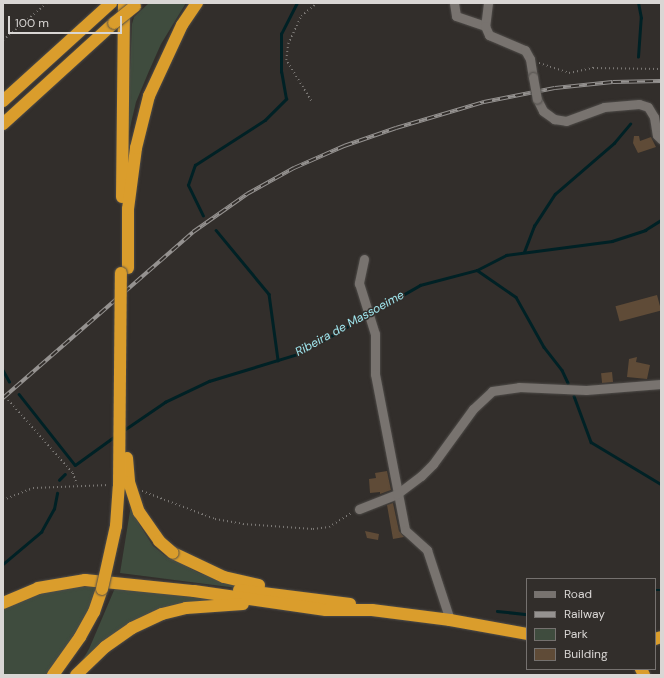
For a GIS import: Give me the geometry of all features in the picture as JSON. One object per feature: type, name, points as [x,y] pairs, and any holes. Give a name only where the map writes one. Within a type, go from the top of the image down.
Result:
[{"type":"highway","points":[[3,101],[111,3]]},
{"type":"highway","points":[[197,3],[182,25],[149,96],[136,148],[128,209],[124,270],[128,482],[138,512],[159,541],[173,553],[224,578],[293,595]]},
{"type":"highway","points":[[53,675],[80,637],[94,612],[102,590],[116,526],[119,487],[132,4]]},
{"type":"highway","points":[[3,124],[114,23],[132,4]]},
{"type":"highway","points":[[3,597],[27,584],[61,576],[93,574],[293,595],[349,604],[372,610]]},
{"type":"highway","points":[[3,603],[38,588],[85,580],[194,591],[326,610],[372,610],[450,620],[526,634]]},
{"type":"highway","points":[[76,675],[105,647],[132,628],[162,614],[186,608],[220,604],[272,603]]},
{"type":"street","points":[[454,3],[456,16],[485,26]]},
{"type":"street","points":[[488,3],[485,26],[489,35],[525,50],[530,59],[537,100],[543,111],[554,119],[566,121],[604,107],[639,104],[648,108],[654,117],[657,135],[661,139]]},
{"type":"street","points":[[364,259],[360,283],[375,334],[375,374],[405,530],[427,550],[450,620]]},
{"type":"street","points":[[359,509],[397,494],[433,464],[473,409],[492,391],[519,387],[586,390],[661,384]]},
{"type":"path","points":[[3,40],[47,3]]},
{"type":"path","points":[[310,101],[286,60],[288,44],[301,16],[316,3]]},
{"type":"path","points":[[530,59],[569,73],[594,68],[661,69]]},
{"type":"path","points":[[3,394],[73,473],[77,484]]},
{"type":"path","points":[[3,500],[33,488],[77,484],[111,485]]},
{"type":"path","points":[[139,490],[215,519],[243,524],[313,530],[329,527],[359,509]]},
{"type":"green space","points":[[149,3],[186,3],[161,44],[149,71],[136,102],[127,140],[132,24],[134,17]]},
{"type":"green space","points":[[131,505],[139,524],[153,546],[169,559],[171,558],[199,573],[245,589],[120,573]]},
{"type":"green space","points":[[67,587],[98,587],[89,612],[49,675],[3,675],[3,609],[37,594]]},
{"type":"green space","points":[[115,588],[225,601],[169,609],[79,666],[89,649]]},
{"type":"building","points":[[634,136],[639,136],[640,141],[651,137],[656,147],[638,153],[633,143]]},
{"type":"building","points":[[657,295],[661,310],[620,322],[615,306]]},
{"type":"building","points":[[637,357],[636,362],[650,365],[647,379],[627,377],[629,359]]},
{"type":"building","points":[[612,372],[613,382],[602,383],[601,373]]},
{"type":"building","points":[[387,471],[391,490],[380,494],[380,492],[370,493],[369,479],[376,478],[375,473]]},
{"type":"building","points":[[393,503],[399,531],[404,537],[393,539],[387,505]]},
{"type":"building","points":[[365,531],[379,534],[378,540],[367,538]]},
{"type":"waterway","points":[[203,216],[188,185],[195,165],[265,120],[286,99],[281,72],[281,34],[297,3]]},
{"type":"waterway","points":[[638,3],[641,18],[638,57]]},
{"type":"waterway","points":[[524,252],[534,226],[555,194],[614,143],[630,124]]},
{"type":"waterway","points":[[477,270],[506,255],[612,241],[645,230],[661,220]]},
{"type":"waterway","points":[[216,230],[269,294],[278,360]]},
{"type":"waterway","name":"Ribeira de Massoeime","points":[[124,430],[165,402],[209,381],[301,353],[420,285],[477,270],[516,297],[544,347],[562,370],[568,383]]},
{"type":"waterway","points":[[3,370],[9,381]]},
{"type":"waterway","points":[[19,394],[75,465],[115,436]]},
{"type":"waterway","name":"Ribeira de Massoeime","points":[[574,396],[591,442],[661,484]]},
{"type":"waterway","name":"Ribeira de Massoeime","points":[[59,480],[65,474]]},
{"type":"waterway","name":"Ribeira de Massoeime","points":[[3,564],[41,532],[54,509],[57,493]]},
{"type":"waterway","points":[[656,590],[661,590]]},
{"type":"waterway","points":[[497,611],[526,614]]},
{"type":"railway","points":[[3,398],[193,232],[247,194],[294,168],[344,146],[396,128],[484,102],[555,88],[613,82],[661,81]]}]
